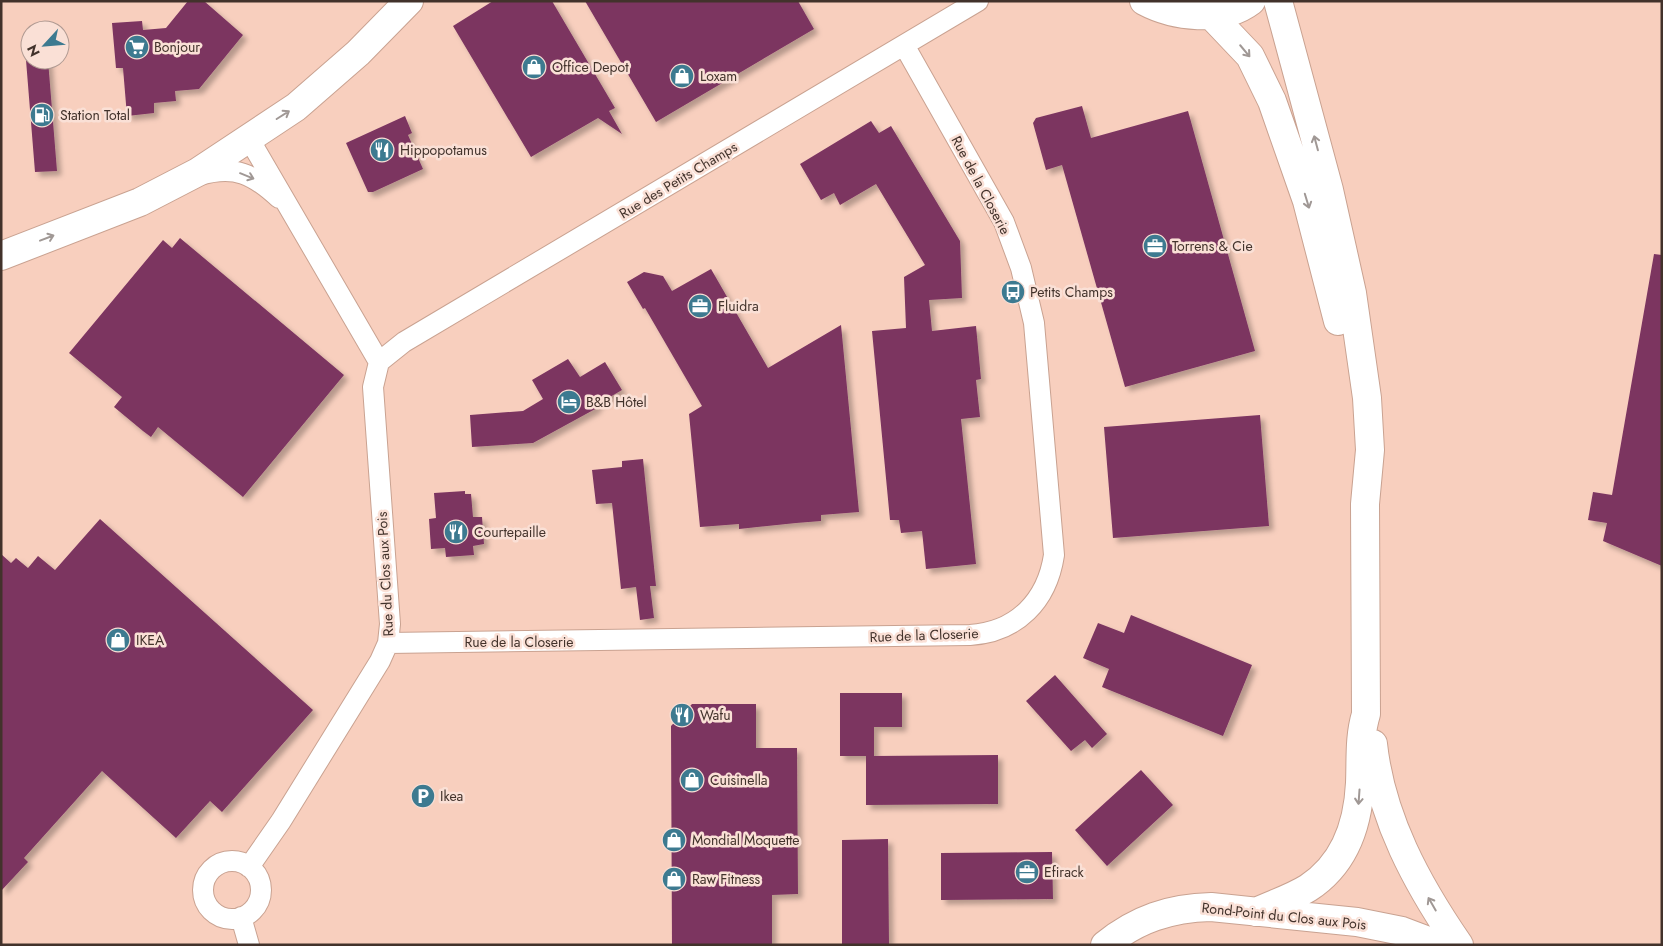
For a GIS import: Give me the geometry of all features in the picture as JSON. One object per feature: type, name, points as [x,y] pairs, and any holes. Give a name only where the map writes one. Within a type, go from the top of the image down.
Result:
[{"type":"main road","points":[[1,256],[140,202],[184,180],[296,107],[358,53],[409,1]]},
{"type":"main road","points":[[1144,1],[1177,14],[1212,16],[1246,5],[1251,1]]},
{"type":"main road","points":[[1256,912],[1292,897],[1324,877],[1347,845],[1355,826],[1359,802],[1361,731],[1366,714],[1365,504],[1370,450],[1367,398],[1352,293],[1329,190],[1278,1]]},
{"type":"main road","points":[[1212,16],[1250,56],[1272,101],[1307,201],[1333,297],[1352,399],[1357,452],[1365,504]]},
{"type":"main road","points":[[1366,714],[1372,730],[1375,762],[1392,824],[1420,883],[1459,945]]},
{"type":"main road","name":"Rond-Point du Clos aux Pois","points":[[1105,945],[1136,924],[1171,911],[1211,908],[1357,922],[1402,930],[1439,945]]},
{"type":"street","name":"Rue des Petits Champs","points":[[379,362],[404,342],[978,1]]},
{"type":"street","name":"Rue de la Closerie","points":[[388,643],[970,635],[984,634],[1010,625],[1033,607],[1046,585],[1054,555],[1038,362],[1030,303],[1021,268],[1004,222],[904,45]]},
{"type":"street","points":[[248,137],[379,362]]},
{"type":"street","points":[[184,180],[220,170],[247,174],[266,187],[291,210]]},
{"type":"street","name":"Rue du Clos aux Pois","points":[[249,867],[257,858],[380,661],[388,643],[389,616],[373,387],[379,362]]},
{"type":"street","points":[[233,861],[249,867],[259,881],[261,890],[255,907],[241,917],[222,917],[214,912],[208,906],[203,888],[209,872],[216,866],[233,861]]},
{"type":"street","points":[[241,917],[249,945]]},
{"type":"building","points":[[188,1],[204,1],[243,35],[199,89],[175,91],[176,101],[154,103],[154,113],[127,116],[123,68],[116,68],[112,23],[142,21],[143,30],[166,28]]},
{"type":"building","name":"Office Depot","points":[[493,1],[552,1],[615,108],[609,111],[622,134],[598,118],[531,157],[453,26]]},
{"type":"building","name":"Loxam","points":[[585,1],[798,1],[814,29],[656,122]]},
{"type":"building","name":"Station Total","points":[[27,70],[49,70],[57,171],[35,172]]},
{"type":"building","name":"Torrens & Cie","points":[[1082,106],[1091,138],[1188,111],[1255,351],[1125,387],[1062,165],[1046,170],[1033,123],[1036,118]]},
{"type":"building","name":"Hippopotamus","points":[[405,116],[412,133],[408,135],[423,169],[373,192],[368,192],[346,143]]},
{"type":"building","points":[[871,121],[879,133],[891,126],[960,241],[962,298],[929,300],[932,331],[976,326],[981,379],[976,380],[980,417],[961,419],[976,564],[926,569],[922,531],[901,533],[899,520],[890,520],[872,331],[906,328],[904,277],[925,265],[876,184],[840,205],[834,193],[821,200],[800,164]]},
{"type":"building","points":[[180,238],[344,375],[243,497],[158,427],[151,437],[114,407],[122,397],[69,353],[163,240],[172,248]]},
{"type":"building","points":[[1654,254],[1662,255],[1662,566],[1603,541],[1607,523],[1588,520],[1593,492],[1612,495]]},
{"type":"building","points":[[711,269],[768,368],[841,325],[859,512],[821,515],[821,521],[739,529],[739,524],[700,527],[689,414],[702,406],[645,308],[643,309],[627,282],[644,272],[663,276],[672,291]]},
{"type":"building","name":"B&B Hôtel","points":[[568,359],[580,377],[605,362],[622,390],[596,405],[597,408],[533,443],[472,447],[470,415],[523,411],[543,399],[532,380]]},
{"type":"building","points":[[1260,415],[1269,526],[1113,538],[1104,427]]},
{"type":"building","points":[[643,459],[656,586],[650,586],[654,618],[640,620],[636,587],[621,589],[612,503],[596,504],[592,470],[622,467],[622,461]]},
{"type":"building","name":"Courtepaille","points":[[465,491],[465,494],[471,494],[473,517],[482,517],[484,544],[473,546],[474,555],[446,557],[445,548],[431,549],[429,519],[436,518],[434,493]]},
{"type":"building","name":"IKEA","points":[[100,519],[313,710],[222,812],[210,801],[176,838],[102,771],[24,858],[28,862],[1,891],[1,554],[11,563],[16,558],[28,568],[38,556],[55,570]]},
{"type":"building","points":[[1131,615],[1252,665],[1223,736],[1102,687],[1109,669],[1083,658],[1098,623],[1124,633]]},
{"type":"building","points":[[1055,675],[1107,734],[1092,748],[1085,740],[1071,751],[1026,701]]},
{"type":"building","points":[[840,693],[902,693],[902,727],[874,727],[874,756],[998,755],[998,804],[866,805],[866,756],[840,756]]},
{"type":"building","points":[[692,704],[756,704],[756,748],[797,748],[798,894],[772,895],[772,945],[672,945],[671,726]]},
{"type":"building","points":[[1141,770],[1173,805],[1107,866],[1075,830]]},
{"type":"building","points":[[888,839],[889,945],[842,945],[842,840]]},
{"type":"building","points":[[1052,852],[1053,899],[941,900],[941,853]]},
{"type":"place","name":"Bonjour","points":[[137,47]]},
{"type":"place","name":"Office Depot","points":[[534,67]]},
{"type":"place","name":"Loxam","points":[[682,76]]},
{"type":"place","name":"Station Total","points":[[42,115]]},
{"type":"place","name":"Hippopotamus","points":[[382,150]]},
{"type":"place","name":"Torrens & Cie","points":[[1155,246]]},
{"type":"place","name":"Petits Champs","points":[[1013,292]]},
{"type":"place","name":"Fluidra","points":[[700,306]]},
{"type":"place","name":"B&B Hôtel","points":[[569,402]]},
{"type":"place","name":"Courtepaille","points":[[456,532]]},
{"type":"place","name":"IKEA","points":[[118,640]]},
{"type":"place","name":"Wafu","points":[[682,715]]},
{"type":"place","name":"Cuisinella","points":[[692,780]]},
{"type":"place","name":"Ikea","points":[[423,796]]},
{"type":"place","name":"Mondial Moquette","points":[[674,840]]},
{"type":"place","name":"Efirack","points":[[1027,872]]},
{"type":"place","name":"Raw Fitness","points":[[674,879]]}]
